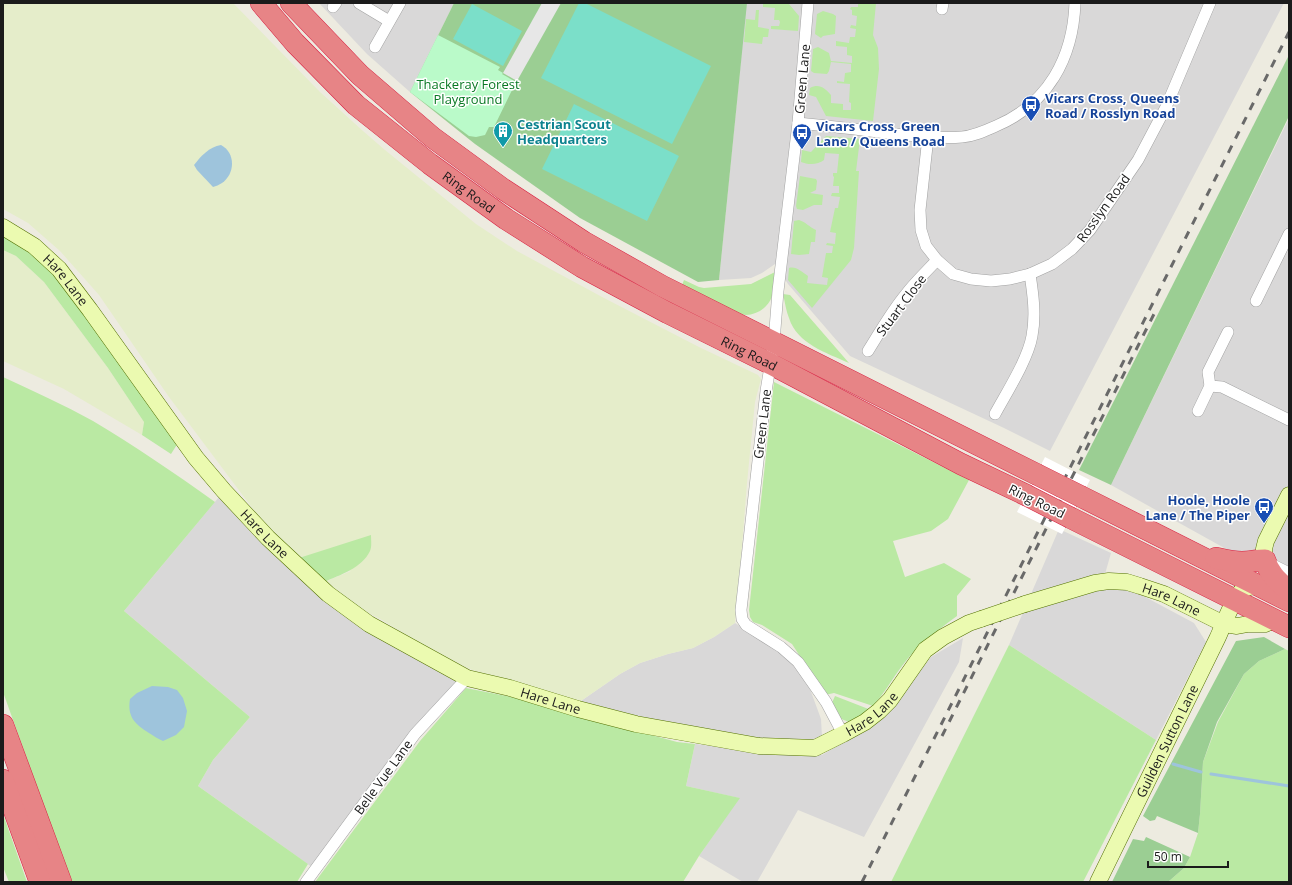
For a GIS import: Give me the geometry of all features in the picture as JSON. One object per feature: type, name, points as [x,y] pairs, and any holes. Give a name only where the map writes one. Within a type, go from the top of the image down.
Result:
[{"type":"highway","name":"Ring Road","points":[[261,3],[295,43],[356,105],[430,164],[506,219],[582,267],[961,464],[1282,623]]},
{"type":"highway","name":"Ring Road","points":[[291,3],[360,75],[432,137],[503,189],[597,249],[662,286],[1289,600]]},
{"type":"highway","points":[[1199,555],[1234,562],[1265,560],[1267,568],[1272,575],[1289,591]]},
{"type":"highway","points":[[3,725],[61,882]]},
{"type":"highway","points":[[3,780],[40,882]]},
{"type":"street","points":[[359,3],[389,21]]},
{"type":"street","points":[[375,47],[400,3]]},
{"type":"street","name":"Green Lane","points":[[808,3],[798,123],[778,291],[774,342],[766,391],[741,610],[742,619],[746,625],[781,646],[798,662],[826,702],[843,734]]},
{"type":"street","points":[[798,123],[928,137],[961,137],[986,131],[1013,118],[1033,103],[1050,84],[1064,59],[1073,28],[1075,3]]},
{"type":"street","name":"Rosslyn Road","points":[[928,137],[920,210],[921,230],[926,246],[937,260],[954,274],[972,279],[991,281],[1004,280],[1030,274],[1052,264],[1072,249],[1090,230],[1126,179],[1166,108],[1210,3]]},
{"type":"street","name":"Hare Lane","points":[[3,227],[34,246],[59,269],[196,458],[224,491],[268,538],[328,594],[369,624],[467,678],[510,688],[578,709],[636,724],[759,746],[814,748],[865,722],[884,706],[925,650],[943,637],[981,619],[1025,604],[1095,583],[1109,581],[1127,582],[1164,594],[1224,624]]},
{"type":"street","points":[[1256,301],[1289,234]]},
{"type":"street","name":"Stuart Close","points":[[868,351],[897,306],[937,260]]},
{"type":"street","points":[[995,414],[1031,341],[1034,306],[1030,274]]},
{"type":"street","points":[[1198,411],[1210,386],[1208,372],[1228,332]]},
{"type":"street","points":[[1210,386],[1222,388],[1289,420]]},
{"type":"street","points":[[1289,495],[1266,540],[1264,549],[1265,560],[1289,573]]},
{"type":"street","points":[[1234,600],[1245,588],[1259,585]]},
{"type":"street","name":"Guilden Sutton Lane","points":[[1098,882],[1224,624],[1234,600]]},
{"type":"street","points":[[1224,624],[1237,626],[1248,624],[1282,623]]},
{"type":"street","name":"Belle Vue Lane","points":[[306,882],[416,734],[467,678]]},
{"type":"shaded area","points":[[319,3],[454,3],[410,92],[367,54]]},
{"type":"shaded area","points":[[542,3],[561,3],[517,81],[503,73]]},
{"type":"shaded area","points":[[579,3],[585,3],[711,66],[672,144],[541,78]]},
{"type":"shaded area","points":[[746,3],[1284,3],[1050,451],[850,356],[788,284],[775,264],[762,273],[751,278],[719,280]]},
{"type":"shaded area","points":[[472,4],[522,31],[503,66],[453,39]]},
{"type":"shaded area","points":[[574,104],[679,156],[647,221],[542,169]]},
{"type":"shaded area","points":[[1289,118],[1289,584],[1111,485]]},
{"type":"shaded area","points":[[221,145],[229,153],[232,164],[226,179],[221,184],[213,187],[194,165],[202,155]]},
{"type":"shaded area","points":[[224,491],[328,594],[467,678],[415,734],[316,870],[198,786],[213,760],[250,717],[124,611]]},
{"type":"shaded area","points":[[1059,529],[1111,553],[1101,588],[1134,591],[1194,623],[1206,642],[1156,740],[1009,645]]},
{"type":"shaded area","points":[[735,623],[783,654],[796,668],[810,689],[821,719],[822,737],[816,740],[807,741],[735,736],[578,703],[620,674],[640,663],[693,648],[714,637]]},
{"type":"shaded area","points":[[963,638],[959,662],[864,837],[798,810],[757,882],[743,882],[699,856],[739,798],[686,786],[695,744],[789,755],[822,755],[873,725],[899,699],[931,657]]},
{"type":"shaded area","points":[[152,686],[168,687],[177,690],[183,698],[187,711],[184,727],[176,735],[163,741],[136,723],[130,711],[130,699],[137,693]]},
{"type":"green space","points":[[3,3],[233,3],[320,92],[385,150],[476,224],[517,251],[604,298],[699,347],[758,375],[761,379],[755,402],[735,623],[714,637],[693,648],[640,663],[620,674],[578,703],[474,671],[435,653],[382,620],[353,605],[324,582],[351,571],[299,558],[259,517],[169,397],[99,295],[60,251],[28,223],[3,209]]},
{"type":"green space","points":[[454,3],[747,3],[719,280],[698,282],[580,218],[475,144],[410,92]]},
{"type":"green space","points":[[763,3],[789,4],[799,16],[798,31],[771,29],[771,26],[779,26],[780,22],[779,20],[774,20],[775,8],[763,7]]},
{"type":"green space","points":[[858,3],[876,3],[873,35],[878,48],[879,69],[873,121],[826,116],[816,97],[809,95],[810,88],[816,86],[822,87],[831,95],[831,103],[843,104],[843,110],[851,110],[851,103],[849,102],[850,84],[837,83],[837,81],[844,82],[845,73],[851,72],[851,64],[831,62],[827,74],[814,73],[811,71],[813,49],[818,47],[829,53],[831,61],[852,63],[852,56],[847,55],[847,47],[836,46],[836,41],[849,43],[850,37],[855,37],[856,29],[850,28],[851,25],[856,26],[857,16],[852,15],[852,10],[850,9],[851,7],[858,7]]},
{"type":"green space","points":[[756,10],[759,10],[758,27],[769,29],[768,37],[763,37],[762,44],[744,42],[746,19],[755,20]]},
{"type":"green space","points":[[823,11],[836,16],[835,34],[823,36],[821,38],[815,34],[817,14]]},
{"type":"green space","name":"Thackeray Forest Playground","points":[[438,35],[500,67],[498,70],[503,73],[502,74],[516,82],[494,127],[489,127],[485,135],[476,137],[469,136],[410,92]]},
{"type":"green space","points":[[1289,55],[1289,116],[1111,485],[1079,470]]},
{"type":"green space","points":[[826,136],[860,139],[856,171],[859,171],[854,248],[851,260],[812,308],[788,280],[789,268],[794,268],[808,276],[807,283],[827,285],[828,278],[822,277],[826,253],[832,253],[833,246],[826,245],[827,243],[835,244],[836,233],[830,232],[835,208],[838,208],[840,197],[831,196],[832,193],[839,193],[839,186],[833,186],[833,173],[837,173],[839,154],[825,153],[824,160],[816,164],[801,162],[802,150],[811,152]]},
{"type":"green space","points":[[800,176],[816,179],[816,190],[810,193],[823,195],[822,205],[814,205],[803,210],[797,209],[796,206]]},
{"type":"green space","points":[[799,220],[816,230],[815,242],[811,242],[809,254],[791,254],[794,221]]},
{"type":"green space","points":[[3,235],[28,251],[59,280],[178,443],[171,454],[142,435],[144,422],[108,368],[44,282],[16,256],[3,250]]},
{"type":"green space","points":[[3,250],[16,256],[44,282],[108,368],[144,422],[142,435],[64,389],[3,361]]},
{"type":"green space","points":[[775,272],[772,296],[768,304],[762,310],[750,315],[733,311],[682,285],[684,280],[704,288],[751,284]]},
{"type":"green space","points":[[783,294],[790,295],[849,363],[822,351],[799,335],[789,318]]},
{"type":"green space","points":[[3,377],[93,421],[155,460],[215,502],[124,611],[250,717],[213,760],[198,786],[308,864],[297,882],[71,882],[3,692]]},
{"type":"green space","points":[[774,382],[969,480],[948,519],[931,531],[893,541],[905,577],[944,563],[971,579],[957,596],[957,616],[914,651],[873,706],[834,693],[825,695],[792,644],[762,625],[753,622],[750,617],[749,610]]},
{"type":"green space","points":[[371,535],[371,549],[362,562],[343,574],[324,582],[299,558]]},
{"type":"green space","points":[[1264,637],[1285,649],[1259,661],[1244,674],[1217,722],[1203,762],[1198,833],[1157,816],[1155,820],[1150,821],[1143,816],[1236,641]]},
{"type":"green space","points":[[1009,645],[1156,740],[1083,882],[891,882]]},
{"type":"green space","points":[[1285,649],[1289,651],[1289,882],[1168,882],[1184,868],[1190,857],[1198,833],[1203,762],[1218,722],[1244,674],[1259,661]]},
{"type":"green space","points":[[466,688],[511,697],[677,742],[695,744],[686,786],[740,798],[699,856],[683,882],[315,882],[420,741]]},
{"type":"green space","points":[[835,696],[871,710],[850,722],[846,721],[838,716],[831,705]]},
{"type":"green space","points":[[3,814],[27,882],[9,882],[3,867]]},
{"type":"green space","points":[[1146,837],[1190,857],[1184,868],[1168,882],[1112,882],[1133,839],[1144,841]]},
{"type":"pier","points":[[1045,457],[1090,480],[1062,534],[1017,512]]},
{"type":"waterway","points":[[1173,764],[1201,772]]},
{"type":"waterway","points":[[1211,774],[1289,786]]},
{"type":"railway","points":[[862,882],[1289,32]]},
{"type":"railway","points":[[942,736],[1156,310]]},
{"type":"place","name":"Vicars Cross, Queens Road / Rosslyn Road","points":[[1031,122]]},
{"type":"place","name":"Cestrian Scout Headquarters","points":[[503,148]]},
{"type":"place","name":"Vicars Cross, Green Lane / Queens Road","points":[[802,150]]},
{"type":"place","name":"Hoole, Hoole Lane / The Piper","points":[[1264,524]]}]
